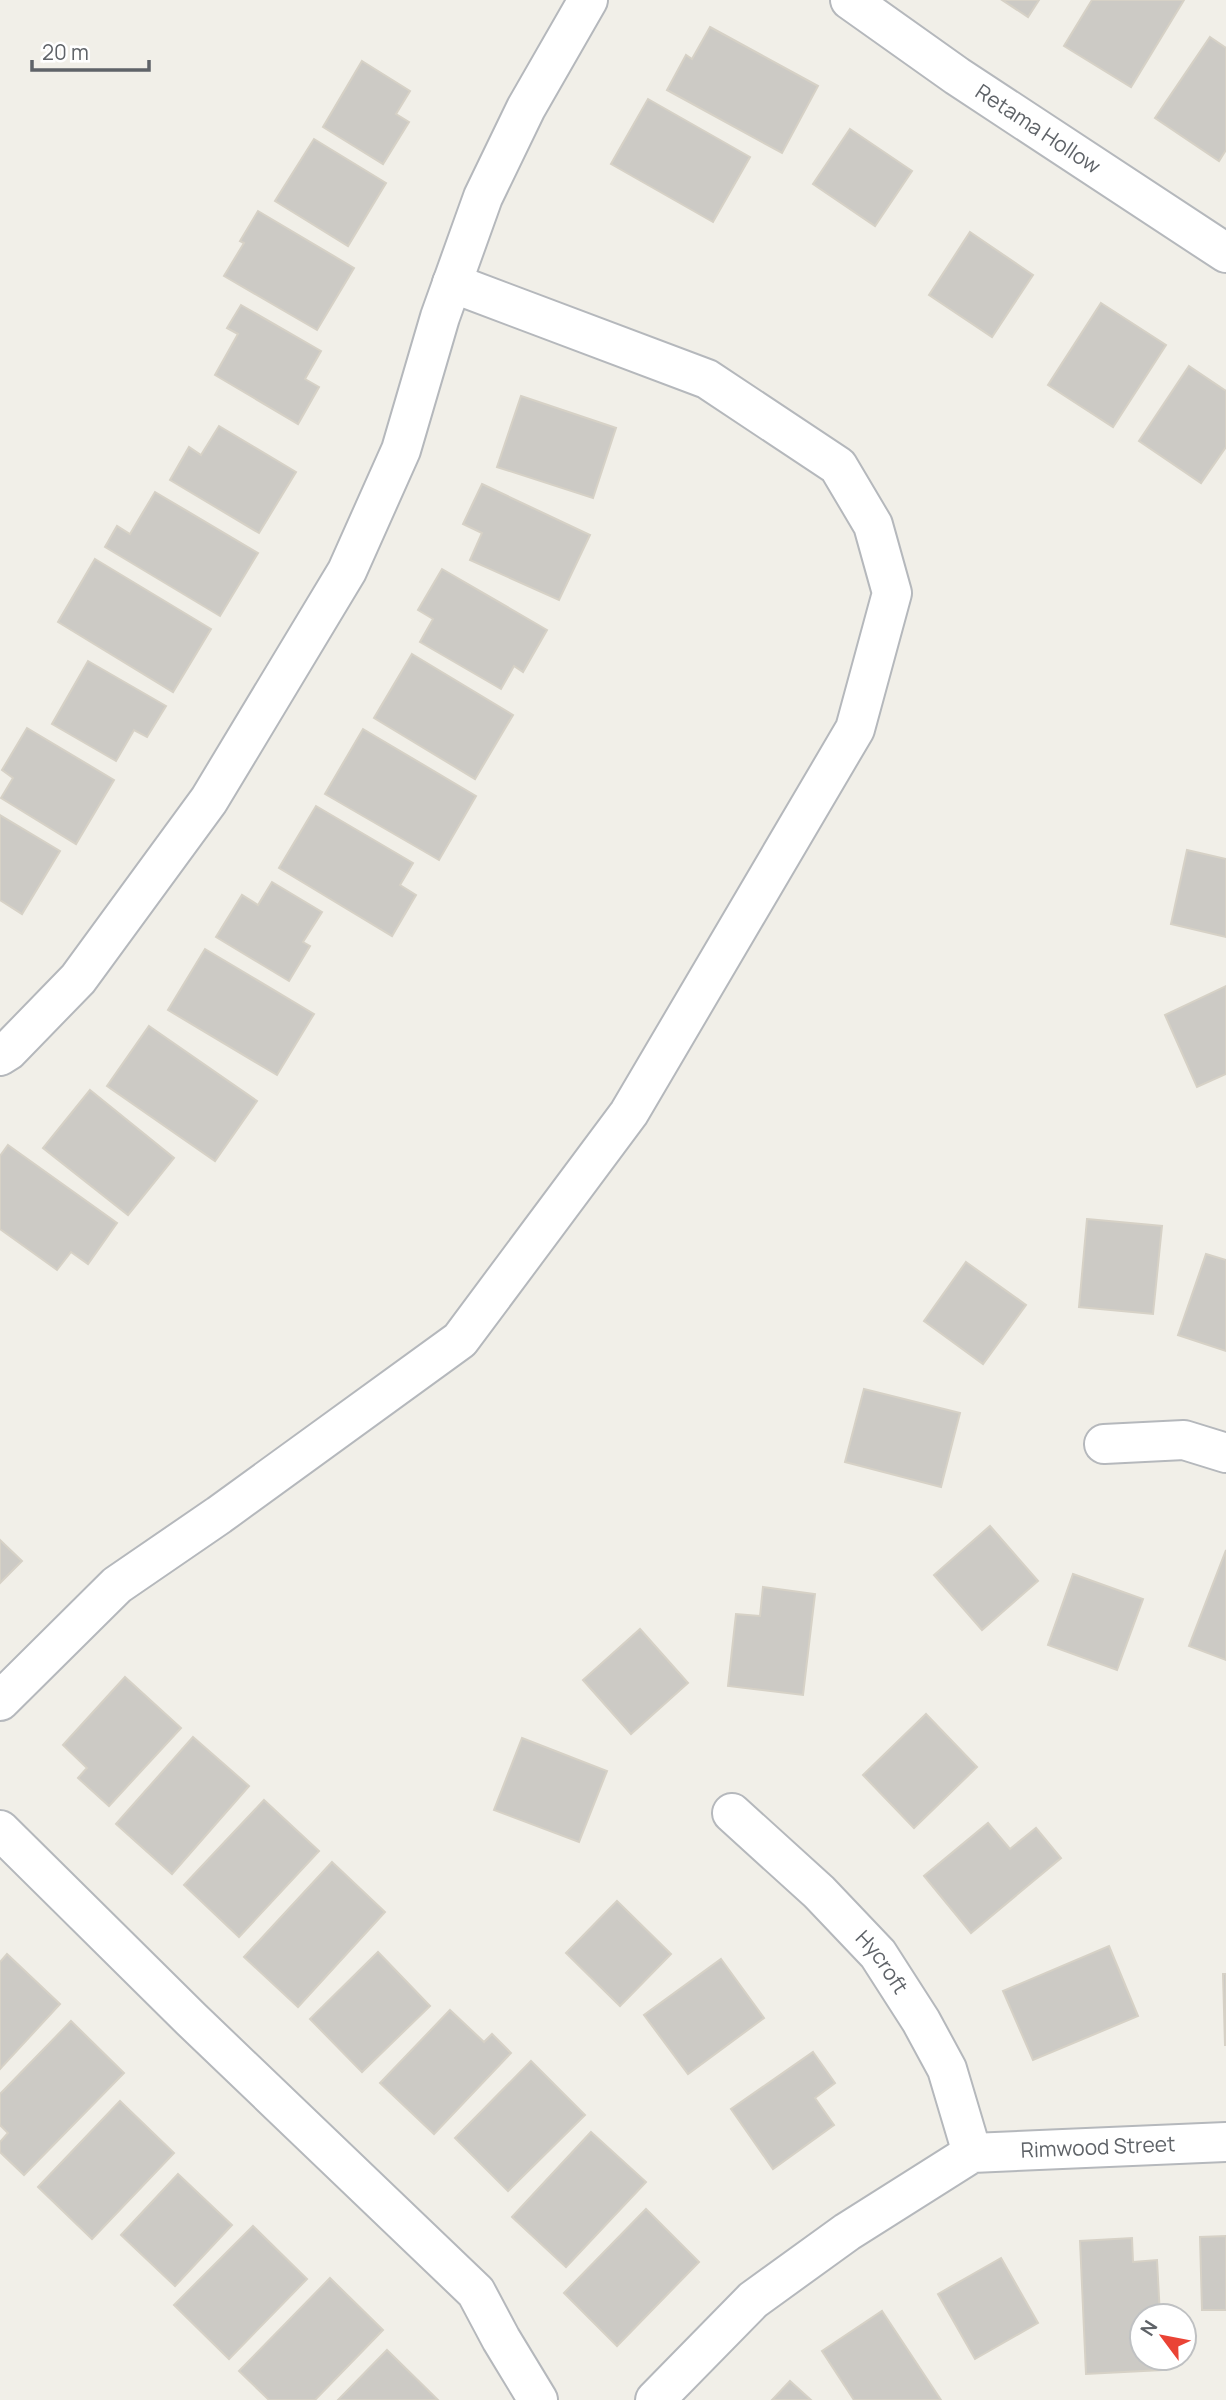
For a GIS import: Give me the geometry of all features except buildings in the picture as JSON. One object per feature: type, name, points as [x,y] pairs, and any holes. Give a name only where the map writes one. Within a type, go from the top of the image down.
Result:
[{"type":"street","points":[[0,1056],[78,979],[209,800],[347,571],[401,450],[452,283],[488,186],[526,108],[588,0]]},
{"type":"street","name":"Retama Hollow","points":[[850,0],[957,76],[1226,253]]},
{"type":"street","points":[[0,1701],[117,1585],[219,1515],[460,1340],[629,1113],[855,729],[892,593],[873,525],[838,467],[707,379],[452,283]]},
{"type":"street","points":[[1104,1444],[1184,1440],[1226,1453]]},
{"type":"street","name":"Hycroft","points":[[732,1813],[819,1892],[878,1954],[922,2021],[947,2069],[972,2153]]},
{"type":"street","points":[[0,1830],[200,2029],[477,2292],[500,2339],[538,2400]]},
{"type":"street","name":"Rimwood Street","points":[[972,2153],[1226,2141]]},
{"type":"street","points":[[655,2400],[753,2300],[847,2232],[972,2153]]}]
